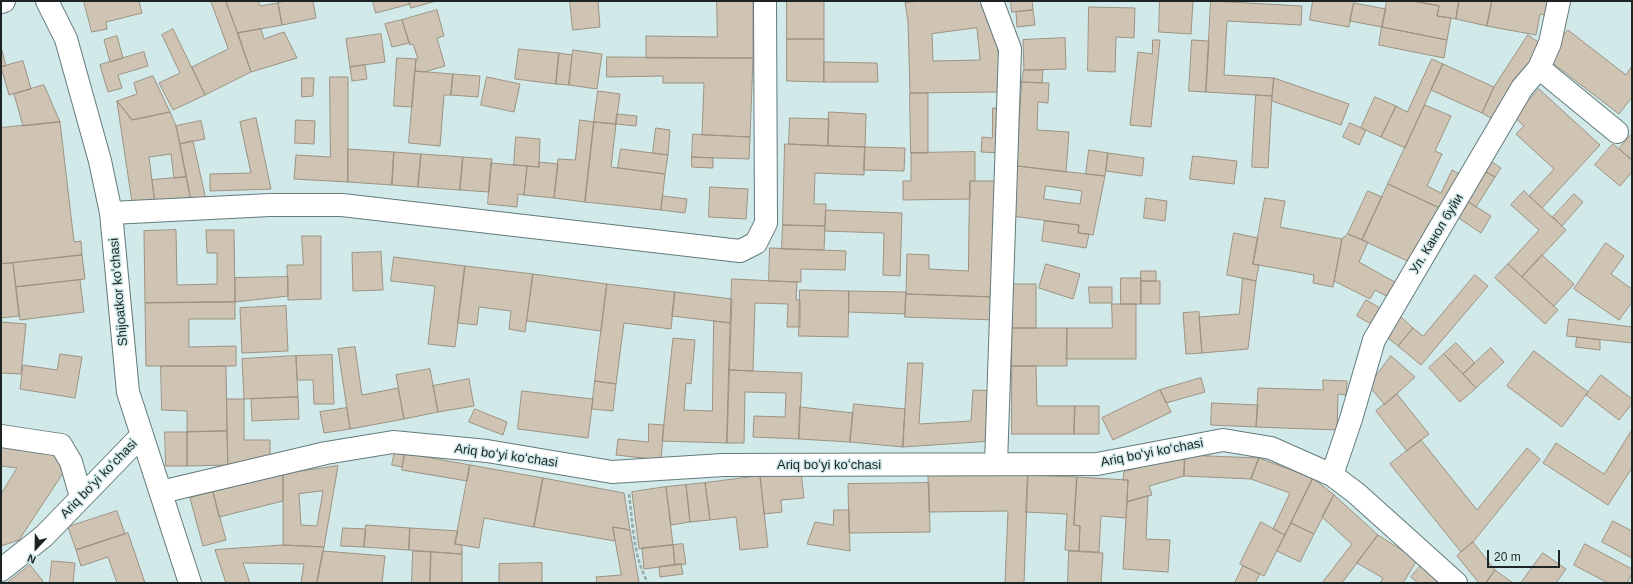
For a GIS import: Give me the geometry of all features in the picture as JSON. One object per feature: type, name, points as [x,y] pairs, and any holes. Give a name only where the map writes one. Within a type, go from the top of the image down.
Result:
[{"type":"street","name":"Shijoatkor koʻchasi","points":[[47,1],[66,39],[100,161],[111,213],[128,392],[190,583]]},
{"type":"street","points":[[111,213],[270,205],[342,205],[740,251],[756,243],[766,223],[765,1]]},
{"type":"street","points":[[992,1],[1010,49],[996,464]]},
{"type":"street","name":"Ул. Канол буйи","points":[[1332,475],[1351,419],[1374,340],[1522,88],[1539,68],[1550,43],[1559,1]]},
{"type":"street","points":[[1539,68],[1617,132]]},
{"type":"street","name":"Ariq boʻyi koʻchasi","points":[[1,570],[44,536],[142,435]]},
{"type":"street","points":[[1,436],[61,444],[71,462],[81,497]]},
{"type":"street","name":"Ariq boʻyi koʻchasi","points":[[160,492],[326,453],[393,442],[486,452],[612,472],[724,465],[1097,464],[1223,440],[1271,448],[1332,475],[1356,493],[1456,583]]},
{"type":"path","points":[[626,471],[636,550],[641,571],[648,583]]},
{"type":"building","points":[[84,1],[139,1],[142,13],[106,22],[107,29],[92,32]]},
{"type":"building","points":[[211,1],[226,1],[251,72],[205,95],[192,67],[228,49]]},
{"type":"building","points":[[226,1],[258,1],[260,6],[278,3],[282,25],[238,33]]},
{"type":"building","points":[[287,1],[313,1],[316,18],[282,25],[278,3]]},
{"type":"building","points":[[373,1],[409,1],[410,4],[376,13]]},
{"type":"building","points":[[409,1],[436,1],[411,8]]},
{"type":"building","points":[[570,1],[598,1],[600,27],[573,30]]},
{"type":"building","points":[[717,1],[753,1],[753,58],[646,58],[646,36],[717,37]]},
{"type":"building","points":[[787,1],[824,1],[824,39],[787,39]]},
{"type":"building","points":[[923,1],[990,1],[993,9],[999,60],[1000,92],[910,93],[908,21],[905,3]],"holes":[[[977,28],[980,60],[933,61],[932,34]]]},
{"type":"building","points":[[1011,1],[1032,1],[1033,10],[1012,12]]},
{"type":"building","points":[[1160,1],[1193,1],[1191,34],[1159,32]]},
{"type":"building","points":[[1211,1],[1302,6],[1301,25],[1227,21],[1224,75],[1274,78],[1272,96],[1206,92]]},
{"type":"building","points":[[1313,1],[1354,1],[1349,27],[1310,20]]},
{"type":"building","points":[[1387,1],[1413,1],[1439,6],[1437,16],[1451,18],[1447,40],[1382,27]]},
{"type":"building","points":[[1413,1],[1459,1],[1456,19],[1437,16],[1439,6]]},
{"type":"building","points":[[1459,1],[1492,1],[1487,26],[1456,19]]},
{"type":"building","points":[[1492,1],[1552,1],[1549,16],[1540,14],[1536,35],[1487,26]]},
{"type":"building","points":[[1354,3],[1386,9],[1382,27],[1350,21]]},
{"type":"building","points":[[1089,7],[1135,8],[1134,38],[1116,37],[1115,72],[1088,71]]},
{"type":"building","points":[[437,10],[444,36],[437,38],[445,66],[424,72],[415,71],[416,59],[418,59],[413,44],[410,45],[402,20]]},
{"type":"building","points":[[1033,10],[1035,25],[1017,27],[1016,12]]},
{"type":"building","points":[[402,20],[409,43],[392,47],[385,24]]},
{"type":"building","points":[[1382,27],[1447,40],[1444,58],[1379,45]]},
{"type":"building","points":[[173,29],[205,95],[173,110],[159,83],[180,73],[162,35]]},
{"type":"building","points":[[261,29],[264,39],[284,32],[297,58],[251,72],[238,33]]},
{"type":"building","points":[[1568,30],[1626,75],[1632,66],[1632,97],[1619,114],[1546,58]]},
{"type":"building","points":[[381,34],[385,62],[350,67],[346,39]]},
{"type":"building","points":[[1528,35],[1544,46],[1498,122],[1482,113],[1494,87]]},
{"type":"building","points":[[117,36],[123,58],[110,62],[104,40]]},
{"type":"building","points":[[1065,38],[1066,69],[1024,70],[1023,40]]},
{"type":"building","points":[[787,39],[824,39],[824,82],[787,81]]},
{"type":"building","points":[[1153,40],[1160,40],[1151,127],[1130,125],[1138,52],[1152,54]]},
{"type":"building","points":[[1192,40],[1209,41],[1206,92],[1189,91]]},
{"type":"building","points":[[1,47],[6,66],[1,67]]},
{"type":"building","points":[[519,49],[559,53],[556,84],[515,79]]},
{"type":"building","points":[[573,50],[602,54],[597,89],[569,85]]},
{"type":"building","points":[[144,52],[148,66],[118,75],[122,88],[108,92],[100,65]]},
{"type":"building","points":[[559,53],[572,55],[569,85],[556,84]]},
{"type":"building","points":[[607,57],[753,58],[750,137],[702,135],[704,83],[663,83],[663,76],[607,77]]},
{"type":"building","points":[[397,58],[416,59],[412,107],[394,106]]},
{"type":"building","points":[[1432,59],[1443,64],[1405,148],[1381,137],[1396,106],[1407,112]]},
{"type":"building","points":[[23,61],[31,89],[9,95],[1,67]]},
{"type":"building","points":[[824,62],[877,63],[878,82],[824,82]]},
{"type":"building","points":[[1443,64],[1494,87],[1482,113],[1431,90]]},
{"type":"building","points":[[365,65],[367,79],[352,81],[350,67]]},
{"type":"building","points":[[1024,70],[1043,70],[1042,83],[1022,82]]},
{"type":"building","points":[[415,71],[453,74],[451,95],[444,95],[440,146],[409,143]]},
{"type":"building","points":[[453,74],[480,76],[478,97],[451,95]]},
{"type":"building","points":[[153,76],[170,112],[132,120],[117,101],[137,94],[134,83]]},
{"type":"building","points":[[330,77],[348,77],[348,182],[294,179],[296,155],[330,157]]},
{"type":"building","points":[[487,77],[520,84],[514,112],[481,105]]},
{"type":"building","points":[[302,78],[314,78],[313,96],[302,97]]},
{"type":"building","points":[[1274,78],[1349,104],[1341,125],[1272,101]]},
{"type":"building","points":[[1022,82],[1049,83],[1048,103],[1038,102],[1037,130],[1069,132],[1066,172],[1017,166]]},
{"type":"building","points":[[44,85],[60,122],[23,126],[14,94]]},
{"type":"building","points":[[1539,89],[1600,145],[1542,208],[1529,196],[1554,169],[1516,134],[1524,126],[1514,117]]},
{"type":"building","points":[[598,91],[620,94],[616,124],[594,122]]},
{"type":"building","points":[[910,93],[928,93],[928,153],[911,153]]},
{"type":"building","points":[[1256,95],[1272,96],[1268,168],[1252,167]]},
{"type":"building","points":[[1375,97],[1396,106],[1381,137],[1361,128]]},
{"type":"building","points":[[117,101],[132,120],[170,112],[176,126],[186,177],[174,178],[171,154],[149,157],[155,204],[133,206]]},
{"type":"building","points":[[1425,105],[1451,116],[1435,151],[1442,154],[1427,186],[1441,193],[1452,170],[1464,176],[1444,210],[1388,184]]},
{"type":"building","points":[[993,108],[1004,109],[1002,153],[981,152],[982,137],[992,138]]},
{"type":"building","points":[[829,112],[866,114],[865,147],[828,146]]},
{"type":"building","points":[[617,114],[637,116],[636,126],[616,124]]},
{"type":"building","points":[[256,118],[271,189],[210,191],[210,174],[251,173],[240,122]]},
{"type":"building","points":[[790,118],[829,119],[828,146],[789,144]]},
{"type":"building","points":[[296,120],[315,121],[314,144],[295,143]]},
{"type":"building","points":[[580,120],[594,122],[585,202],[554,198],[558,159],[575,160]]},
{"type":"building","points":[[201,121],[205,139],[180,144],[176,126]]},
{"type":"building","points":[[60,122],[74,242],[81,241],[82,255],[1,264],[1,128]]},
{"type":"building","points":[[594,122],[616,124],[611,167],[665,174],[661,210],[585,202]]},
{"type":"building","points":[[1350,123],[1366,130],[1359,145],[1343,137]]},
{"type":"building","points":[[656,128],[670,130],[668,155],[653,153]]},
{"type":"building","points":[[693,134],[750,137],[749,159],[692,157]]},
{"type":"building","points":[[1632,134],[1632,160],[1619,149]]},
{"type":"building","points":[[516,137],[540,139],[539,167],[514,165]]},
{"type":"building","points":[[193,141],[206,200],[191,201],[180,144]]},
{"type":"building","points":[[785,144],[865,147],[864,175],[815,173],[814,204],[826,204],[825,226],[783,225]]},
{"type":"building","points":[[1613,144],[1632,160],[1632,172],[1620,186],[1595,165]]},
{"type":"building","points":[[865,147],[905,148],[904,171],[864,170]]},
{"type":"building","points":[[348,149],[394,152],[392,185],[348,182]]},
{"type":"building","points":[[621,149],[668,155],[665,174],[618,168]]},
{"type":"building","points":[[1089,150],[1108,153],[1105,176],[1086,174]]},
{"type":"building","points":[[394,152],[421,154],[418,187],[392,185]]},
{"type":"building","points":[[975,152],[975,181],[970,181],[970,199],[903,200],[903,181],[911,181],[911,153]]},
{"type":"building","points":[[1108,153],[1144,158],[1142,176],[1106,171]]},
{"type":"building","points":[[421,154],[463,157],[460,190],[418,187]]},
{"type":"building","points":[[1193,156],[1237,161],[1234,184],[1190,179]]},
{"type":"building","points":[[463,157],[492,159],[489,192],[460,190]]},
{"type":"building","points":[[692,157],[713,158],[713,168],[692,167]]},
{"type":"building","points":[[539,162],[558,164],[554,198],[524,195],[527,166],[539,167]]},
{"type":"building","points":[[1492,162],[1501,168],[1495,177],[1486,172]]},
{"type":"building","points":[[491,163],[527,166],[524,195],[518,194],[517,207],[488,204]]},
{"type":"building","points":[[1017,166],[1105,176],[1093,235],[1078,233],[1079,225],[1012,216]],"holes":[[[1046,186],[1082,191],[1080,204],[1044,199]]]},
{"type":"building","points":[[1486,172],[1495,177],[1476,207],[1467,201]]},
{"type":"building","points":[[186,177],[191,201],[155,204],[152,180]]},
{"type":"building","points":[[970,181],[1000,181],[996,297],[906,294],[907,254],[929,255],[929,269],[968,271]]},
{"type":"building","points":[[1388,184],[1444,210],[1414,264],[1362,240]]},
{"type":"building","points":[[710,187],[748,189],[746,219],[709,217]]},
{"type":"building","points":[[1368,191],[1382,197],[1362,240],[1348,234]]},
{"type":"building","points":[[1524,191],[1566,230],[1522,277],[1508,264],[1539,230],[1511,205]]},
{"type":"building","points":[[1574,194],[1583,202],[1562,226],[1553,217]]},
{"type":"building","points":[[663,196],[687,199],[685,213],[661,210]]},
{"type":"building","points":[[1146,198],[1167,201],[1165,221],[1144,218]]},
{"type":"building","points":[[1265,198],[1285,201],[1280,227],[1342,239],[1333,287],[1313,283],[1314,275],[1253,264]]},
{"type":"building","points":[[1467,201],[1491,216],[1481,233],[1457,217]]},
{"type":"building","points":[[826,210],[902,213],[900,276],[883,275],[884,233],[825,231]]},
{"type":"building","points":[[1045,221],[1079,225],[1078,233],[1089,234],[1086,248],[1042,241]]},
{"type":"building","points":[[783,225],[825,226],[824,250],[782,249]]},
{"type":"building","points":[[176,230],[177,285],[217,284],[217,253],[207,253],[206,230],[234,230],[235,302],[145,303],[144,231]]},
{"type":"building","points":[[1234,233],[1258,238],[1253,264],[1259,265],[1256,281],[1227,275]]},
{"type":"building","points":[[1348,234],[1368,242],[1359,262],[1400,285],[1392,299],[1375,290],[1370,299],[1334,281],[1342,239]]},
{"type":"building","points":[[302,236],[321,236],[321,299],[288,300],[287,265],[303,265]]},
{"type":"building","points":[[1606,243],[1624,256],[1611,274],[1632,289],[1632,302],[1619,320],[1574,289]]},
{"type":"building","points":[[770,248],[846,251],[845,270],[801,269],[801,282],[769,281]]},
{"type":"building","points":[[381,252],[383,290],[353,291],[352,253]]},
{"type":"building","points":[[82,255],[85,279],[16,287],[13,263]]},
{"type":"building","points":[[1542,255],[1574,284],[1554,306],[1522,277]]},
{"type":"building","points":[[394,257],[465,266],[455,347],[428,344],[435,286],[391,281]]},
{"type":"building","points":[[13,263],[19,316],[1,318],[1,264]]},
{"type":"building","points":[[1046,264],[1080,274],[1073,299],[1039,288]]},
{"type":"building","points":[[1508,264],[1558,310],[1545,324],[1495,278]]},
{"type":"building","points":[[465,266],[533,274],[525,332],[509,329],[511,311],[479,307],[477,325],[458,323]]},
{"type":"building","points":[[1141,271],[1156,271],[1156,281],[1141,281]]},
{"type":"building","points":[[533,274],[607,284],[601,331],[527,321]]},
{"type":"building","points":[[1475,275],[1488,286],[1421,365],[1398,346],[1413,328],[1423,336]]},
{"type":"building","points":[[288,277],[288,296],[235,302],[235,278]]},
{"type":"building","points":[[1121,278],[1141,278],[1141,304],[1121,304]]},
{"type":"building","points":[[1243,278],[1256,281],[1248,349],[1202,353],[1199,317],[1239,314]]},
{"type":"building","points":[[732,279],[797,282],[796,300],[800,300],[800,327],[787,327],[788,304],[755,303],[753,371],[729,370]]},
{"type":"building","points":[[80,280],[84,312],[20,320],[16,287]]},
{"type":"building","points":[[1141,281],[1160,281],[1160,304],[1141,304]]},
{"type":"building","points":[[607,284],[675,292],[671,329],[624,323],[616,384],[595,381]]},
{"type":"building","points":[[1012,284],[1036,284],[1036,328],[1012,328]]},
{"type":"building","points":[[1089,287],[1112,287],[1112,303],[1090,303]]},
{"type":"building","points":[[800,290],[849,291],[848,337],[799,336]]},
{"type":"building","points":[[849,291],[906,292],[905,314],[849,312]]},
{"type":"building","points":[[675,292],[732,299],[731,323],[672,316]]},
{"type":"building","points":[[906,294],[996,297],[995,320],[905,317]]},
{"type":"building","points":[[1366,300],[1387,312],[1378,328],[1357,316]]},
{"type":"building","points":[[235,302],[235,319],[189,319],[189,347],[236,346],[236,366],[146,366],[145,303]]},
{"type":"building","points":[[1112,304],[1136,304],[1136,359],[1066,359],[1067,328],[1112,328]]},
{"type":"building","points":[[286,306],[288,351],[242,353],[240,308]]},
{"type":"building","points":[[1199,312],[1202,353],[1186,354],[1183,313]]},
{"type":"building","points":[[1399,315],[1413,328],[1398,346],[1383,334]]},
{"type":"building","points":[[1569,319],[1632,327],[1632,343],[1567,336]]},
{"type":"building","points":[[714,321],[731,323],[727,443],[662,441],[673,338],[695,340],[691,384],[686,383],[684,410],[712,411]]},
{"type":"building","points":[[1,322],[26,324],[21,374],[1,373]]},
{"type":"building","points":[[1012,328],[1067,328],[1067,366],[1012,366]]},
{"type":"building","points":[[1577,337],[1600,340],[1600,350],[1576,347]]},
{"type":"building","points":[[1456,343],[1475,363],[1463,374],[1444,354]]},
{"type":"building","points":[[355,347],[362,395],[398,388],[404,419],[350,429],[338,349]]},
{"type":"building","points":[[1491,348],[1504,362],[1476,388],[1463,374]]},
{"type":"building","points":[[1534,351],[1588,392],[1562,427],[1507,386]]},
{"type":"building","points":[[60,354],[82,357],[75,398],[20,389],[23,365],[57,370]]},
{"type":"building","points":[[1444,354],[1476,388],[1460,402],[1429,368]]},
{"type":"building","points":[[332,355],[334,404],[314,404],[313,380],[297,380],[296,356]]},
{"type":"building","points":[[296,356],[298,397],[244,399],[242,359]]},
{"type":"building","points":[[1391,356],[1415,377],[1385,405],[1369,386]]},
{"type":"building","points":[[908,363],[923,363],[919,424],[971,421],[973,390],[995,391],[992,441],[903,447]]},
{"type":"building","points":[[161,366],[226,366],[227,431],[187,432],[187,411],[162,410]]},
{"type":"building","points":[[1012,366],[1036,366],[1037,406],[1075,406],[1074,434],[1012,434]]},
{"type":"building","points":[[430,369],[438,412],[404,419],[396,375]]},
{"type":"building","points":[[729,370],[802,373],[799,439],[753,437],[754,416],[785,417],[786,393],[745,392],[744,443],[727,443]]},
{"type":"building","points":[[1601,375],[1632,399],[1632,404],[1619,420],[1586,395]]},
{"type":"building","points":[[1201,378],[1205,392],[1166,403],[1160,390]]},
{"type":"building","points":[[469,379],[474,406],[438,412],[433,386]]},
{"type":"building","points":[[1323,380],[1347,381],[1346,395],[1338,394],[1337,430],[1256,427],[1258,388],[1323,390]]},
{"type":"building","points":[[595,381],[616,384],[613,411],[592,409]]},
{"type":"building","points":[[1160,390],[1171,412],[1113,440],[1102,418]]},
{"type":"building","points":[[522,391],[593,399],[588,438],[518,429]]},
{"type":"building","points":[[1397,394],[1429,434],[1407,451],[1376,411]]},
{"type":"building","points":[[298,397],[299,419],[252,421],[251,399]]},
{"type":"building","points":[[227,399],[244,399],[244,440],[270,440],[270,460],[228,465]]},
{"type":"building","points":[[1212,403],[1258,405],[1256,427],[1211,425]]},
{"type":"building","points":[[854,404],[905,409],[903,447],[850,442]]},
{"type":"building","points":[[1075,406],[1099,406],[1099,434],[1074,434]]},
{"type":"building","points":[[800,407],[853,413],[850,442],[799,439]]},
{"type":"building","points":[[347,408],[350,429],[324,433],[320,412]]},
{"type":"building","points":[[475,409],[507,422],[503,435],[469,422]]},
{"type":"building","points":[[649,424],[664,425],[661,460],[616,455],[618,439],[648,442]]},
{"type":"building","points":[[1632,430],[1632,468],[1608,505],[1543,463],[1556,443],[1604,474]]},
{"type":"building","points":[[227,431],[228,465],[187,466],[187,432]]},
{"type":"building","points":[[165,432],[187,432],[187,466],[166,466]]},
{"type":"building","points":[[1421,440],[1477,510],[1527,448],[1540,459],[1473,542],[1461,552],[1390,464]]},
{"type":"building","points":[[1,441],[60,450],[67,467],[19,540],[1,546],[1,494],[17,468],[1,466]]},
{"type":"building","points":[[395,451],[405,453],[402,467],[392,465]]},
{"type":"building","points":[[405,453],[470,465],[467,481],[402,470]]},
{"type":"building","points":[[1185,455],[1184,476],[1149,486],[1152,495],[1127,502],[1128,480],[1123,480],[1124,472]]},
{"type":"building","points":[[1185,455],[1259,458],[1251,479],[1184,476]]},
{"type":"building","points":[[1259,458],[1313,478],[1285,535],[1273,529],[1290,493],[1251,479]]},
{"type":"building","points":[[470,465],[543,478],[534,527],[484,518],[479,548],[455,544]]},
{"type":"building","points":[[338,466],[324,547],[283,545],[283,474]],"holes":[[[323,491],[317,526],[301,525],[299,494]]]},
{"type":"building","points":[[801,472],[804,498],[781,500],[782,512],[764,514],[760,476]]},
{"type":"building","points":[[283,474],[283,501],[219,517],[213,492]]},
{"type":"building","points":[[1028,475],[1024,583],[1005,583],[1008,511],[929,512],[928,476]]},
{"type":"building","points":[[1028,475],[1077,477],[1074,525],[1080,526],[1079,551],[1065,550],[1067,514],[1026,512]]},
{"type":"building","points":[[760,476],[768,547],[740,550],[736,517],[710,520],[705,483]]},
{"type":"building","points":[[1077,477],[1128,480],[1126,518],[1101,516],[1099,552],[1079,551],[1080,526],[1074,525]]},
{"type":"building","points":[[543,478],[624,493],[630,530],[613,527],[615,541],[534,527]]},
{"type":"building","points":[[1313,478],[1334,495],[1314,534],[1291,523]]},
{"type":"building","points":[[705,483],[710,520],[690,522],[686,485]]},
{"type":"building","points":[[929,483],[930,532],[849,533],[848,484]]},
{"type":"building","points":[[686,485],[690,522],[671,525],[666,487]]},
{"type":"building","points":[[666,487],[673,545],[639,549],[632,492]]},
{"type":"building","points":[[213,492],[226,540],[203,546],[190,498]]},
{"type":"building","points":[[1334,495],[1378,535],[1342,583],[1322,583],[1352,544],[1322,517]]},
{"type":"building","points":[[1148,496],[1146,539],[1170,540],[1168,572],[1123,569],[1127,502]]},
{"type":"building","points":[[834,510],[849,510],[850,551],[807,544],[815,522],[833,525]]},
{"type":"building","points":[[117,511],[125,534],[76,550],[68,527]]},
{"type":"building","points":[[1613,521],[1632,531],[1632,558],[1602,542]]},
{"type":"building","points":[[1261,522],[1285,535],[1264,576],[1240,564]]},
{"type":"building","points":[[1291,523],[1314,534],[1300,562],[1277,551]]},
{"type":"building","points":[[366,525],[410,528],[409,550],[364,547]]},
{"type":"building","points":[[613,527],[630,530],[639,583],[597,583],[596,577],[621,575]]},
{"type":"building","points":[[343,528],[366,529],[364,547],[341,546]]},
{"type":"building","points":[[410,528],[458,531],[455,544],[462,545],[462,554],[409,550]]},
{"type":"building","points":[[128,533],[145,583],[117,583],[108,557],[81,566],[76,550]]},
{"type":"building","points":[[1378,535],[1417,560],[1403,583],[1380,583],[1383,578],[1357,563]]},
{"type":"building","points":[[1473,542],[1495,570],[1486,583],[1479,583],[1457,556]]},
{"type":"building","points":[[683,544],[686,564],[675,565],[673,545]]},
{"type":"building","points":[[1585,544],[1632,569],[1632,574],[1627,583],[1608,583],[1574,565]]},
{"type":"building","points":[[283,545],[324,547],[317,583],[301,583],[304,564],[243,563],[250,583],[226,583],[215,550]]},
{"type":"building","points":[[673,545],[675,565],[644,569],[642,548]]},
{"type":"building","points":[[323,551],[385,556],[382,583],[317,583]]},
{"type":"building","points":[[413,551],[431,552],[430,583],[412,583]]},
{"type":"building","points":[[1069,551],[1103,553],[1101,583],[1068,583]]},
{"type":"building","points":[[431,552],[462,554],[462,583],[430,583]]},
{"type":"building","points":[[1543,553],[1566,569],[1556,583],[1521,583]]},
{"type":"building","points":[[52,561],[75,563],[73,583],[50,583]]},
{"type":"building","points":[[1424,562],[1447,583],[1418,583],[1411,577]]},
{"type":"building","points":[[542,563],[542,583],[499,583],[499,564]]},
{"type":"building","points":[[681,564],[683,574],[660,577],[659,567]]},
{"type":"building","points":[[30,565],[43,581],[41,583],[7,583]]},
{"type":"building","points":[[1243,566],[1260,574],[1255,583],[1235,583]]},
{"type":"building","points":[[1495,570],[1513,583],[1486,583]]}]
